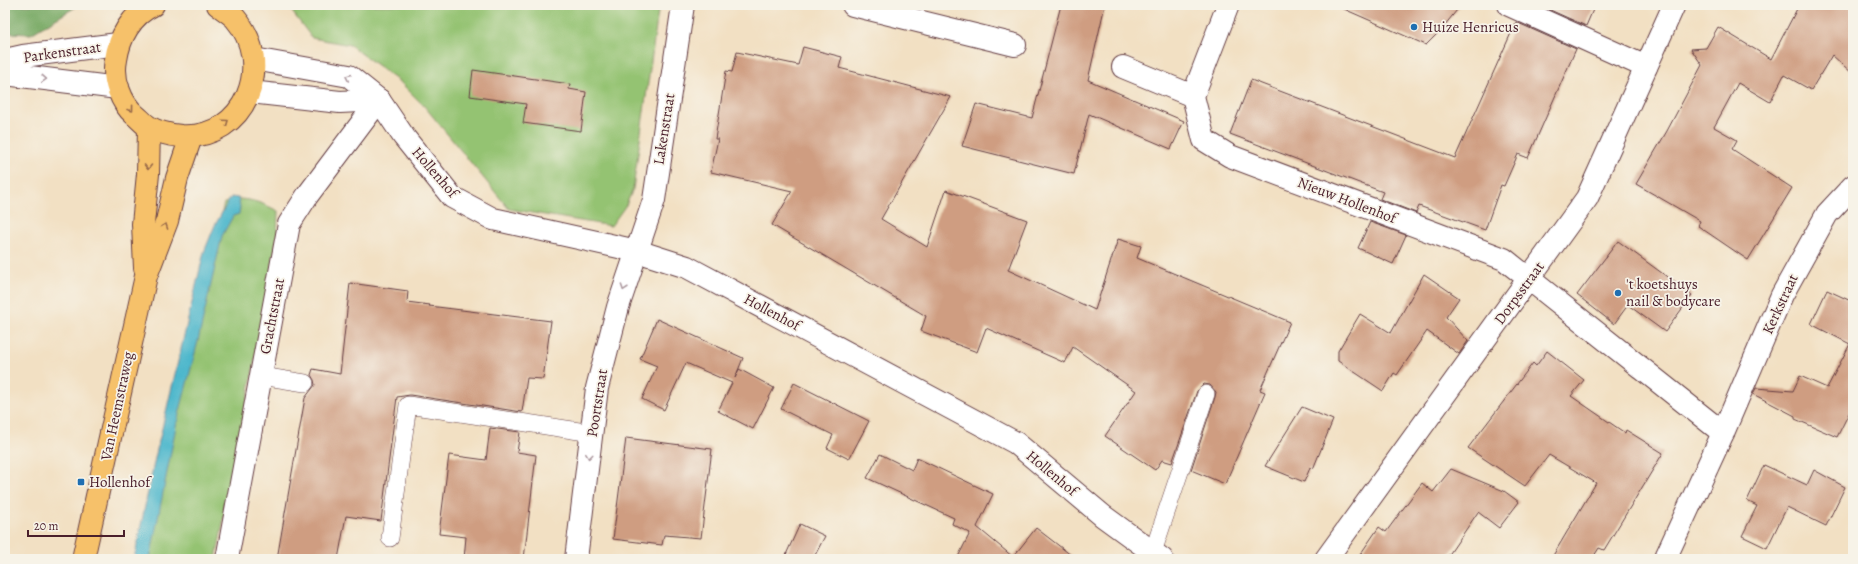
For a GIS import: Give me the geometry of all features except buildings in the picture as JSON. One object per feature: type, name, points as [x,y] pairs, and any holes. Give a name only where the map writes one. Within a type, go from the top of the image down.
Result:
[{"type":"main road","points":[[153,5],[147,8],[130,24],[118,44],[115,66],[118,88],[130,111],[149,128],[169,135],[191,137],[214,131],[234,117],[248,98],[254,74],[254,59],[247,33],[234,16],[218,5]]},
{"type":"main road","name":"Van Heemstraweg","points":[[146,276],[143,224],[148,174],[149,128]]},
{"type":"main road","name":"Van Heemstraweg","points":[[83,559],[146,276],[167,221],[178,178],[191,137]]},
{"type":"street","name":"Lakenstraat","points":[[636,251],[654,200],[683,5]]},
{"type":"street","points":[[853,5],[1015,45]]},
{"type":"street","points":[[1123,67],[1193,96],[1228,5]]},
{"type":"street","points":[[1509,5],[1646,68]]},
{"type":"street","name":"Dorpsstraat","points":[[1326,559],[1587,198],[1674,5]]},
{"type":"street","name":"Parkenstraat","points":[[5,60],[23,56],[118,44]]},
{"type":"street","name":"Hollenhof","points":[[254,59],[349,76],[379,100],[404,137],[452,197],[493,220],[636,251],[687,267],[1016,443],[1103,516],[1157,556]]},
{"type":"street","name":"Parkenstraat","points":[[5,74],[118,88]]},
{"type":"street","points":[[250,92],[340,102],[379,100]]},
{"type":"street","name":"Nieuw Hollenhof","points":[[1193,96],[1204,140],[1230,156],[1504,259],[1529,279]]},
{"type":"street","name":"Grachtstraat","points":[[227,559],[289,224],[307,196],[379,100]]},
{"type":"street","name":"Kerkstraat","points":[[1665,559],[1723,433],[1782,295],[1827,214],[1853,186]]},
{"type":"street","name":"Poortstraat","points":[[576,559],[597,388],[618,307],[636,251]]},
{"type":"street","points":[[1529,279],[1723,433]]},
{"type":"lane","points":[[261,376],[305,382]]},
{"type":"lane","points":[[1157,556],[1206,394]]},
{"type":"lane","points":[[390,538],[408,405],[592,433]]},
{"type":"green space","points":[[5,5],[79,5],[31,34],[5,33]]},
{"type":"green space","points":[[287,5],[659,5],[633,189],[626,205],[611,226],[509,209],[425,107],[401,83],[350,45],[312,38]]},
{"type":"green space","points":[[237,199],[258,202],[278,211],[277,238],[216,559],[141,559],[165,450],[224,203]]},
{"type":"water","points":[[231,197],[238,198],[240,207],[239,214],[233,216],[222,236],[198,341],[176,426],[150,559],[134,559],[155,458],[204,252],[215,225]]},
{"type":"place","name":"Huize Henricus","points":[[1414,27]]},
{"type":"place","name":"'t koetshuys nail & bodycare","points":[[1618,293]]},
{"type":"place","name":"Hollenhof","points":[[81,482]]}]
